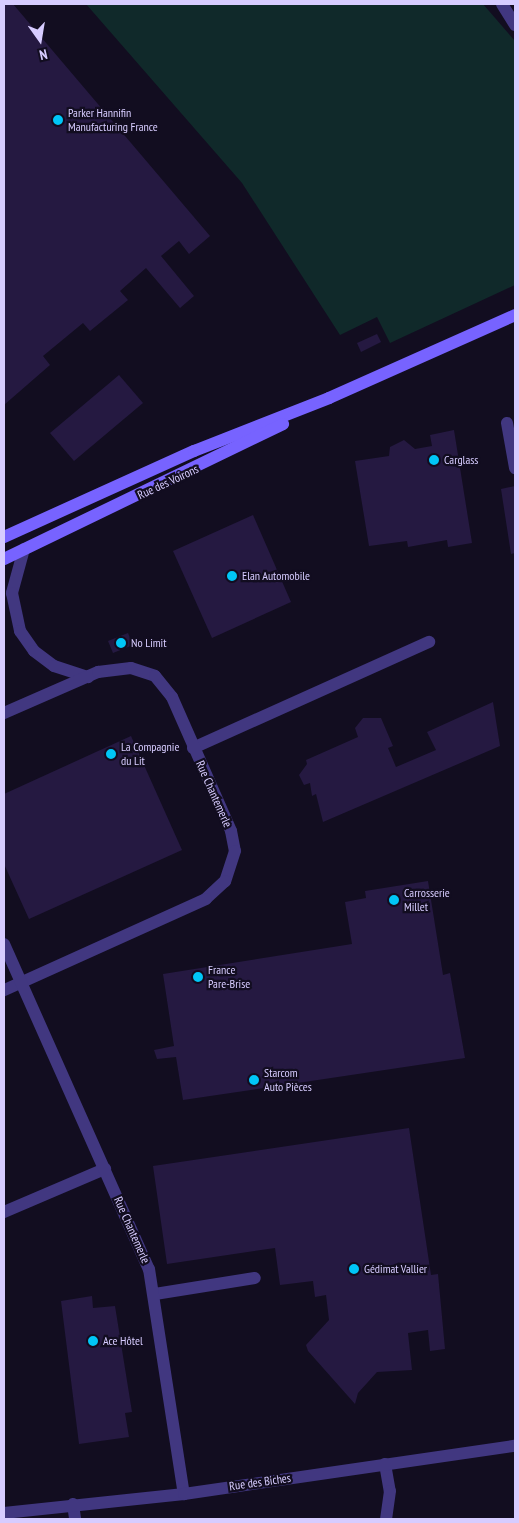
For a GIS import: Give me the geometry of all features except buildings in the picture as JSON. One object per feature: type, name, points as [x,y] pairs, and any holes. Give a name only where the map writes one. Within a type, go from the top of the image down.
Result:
[{"type":"street","points":[[502,4],[515,26]]},
{"type":"street","name":"Rue des Voirons","points":[[4,537],[194,451],[329,398],[515,315]]},
{"type":"street","name":"Rue des Voirons","points":[[4,559],[202,466],[329,398]]},
{"type":"street","points":[[508,422],[515,468]]},
{"type":"street","name":"Rue Chantemerle","points":[[24,550],[12,592],[20,631],[34,651],[54,666],[88,676]]},
{"type":"street","points":[[194,748],[429,642]]},
{"type":"street","name":"Rue Chantemerle","points":[[4,713],[88,676],[131,668],[155,676],[172,696],[234,842],[234,860],[226,882],[206,899],[4,990]]},
{"type":"street","name":"Rue Chantemerle","points":[[4,944],[144,1254],[155,1294],[184,1494]]},
{"type":"street","points":[[4,1212],[105,1169]]},
{"type":"street","points":[[155,1294],[255,1278]]},
{"type":"street","name":"Rue des Biches","points":[[4,1513],[73,1504],[184,1494],[515,1446]]},
{"type":"street","points":[[385,1464],[390,1491],[386,1519]]},
{"type":"street","points":[[73,1504],[75,1519]]},
{"type":"green space","points":[[86,4],[483,4],[515,41],[515,285],[390,343],[377,317],[340,335],[242,183]]},
{"type":"place","name":"Parker Hannifin Manufacturing France","points":[[58,120]]},
{"type":"place","name":"Carglass","points":[[434,460]]},
{"type":"place","name":"Elan Automobile","points":[[232,576]]},
{"type":"place","name":"No Limit","points":[[121,643]]},
{"type":"place","name":"La Compagnie du Lit","points":[[111,754]]},
{"type":"place","name":"Carrosserie Millet","points":[[394,900]]},
{"type":"place","name":"France Pare-Brise","points":[[198,977]]},
{"type":"place","name":"Starcom Auto Pièces","points":[[254,1080]]},
{"type":"place","name":"Gédimat Vallier","points":[[354,1269]]},
{"type":"place","name":"Ace Hôtel","points":[[93,1341]]}]
